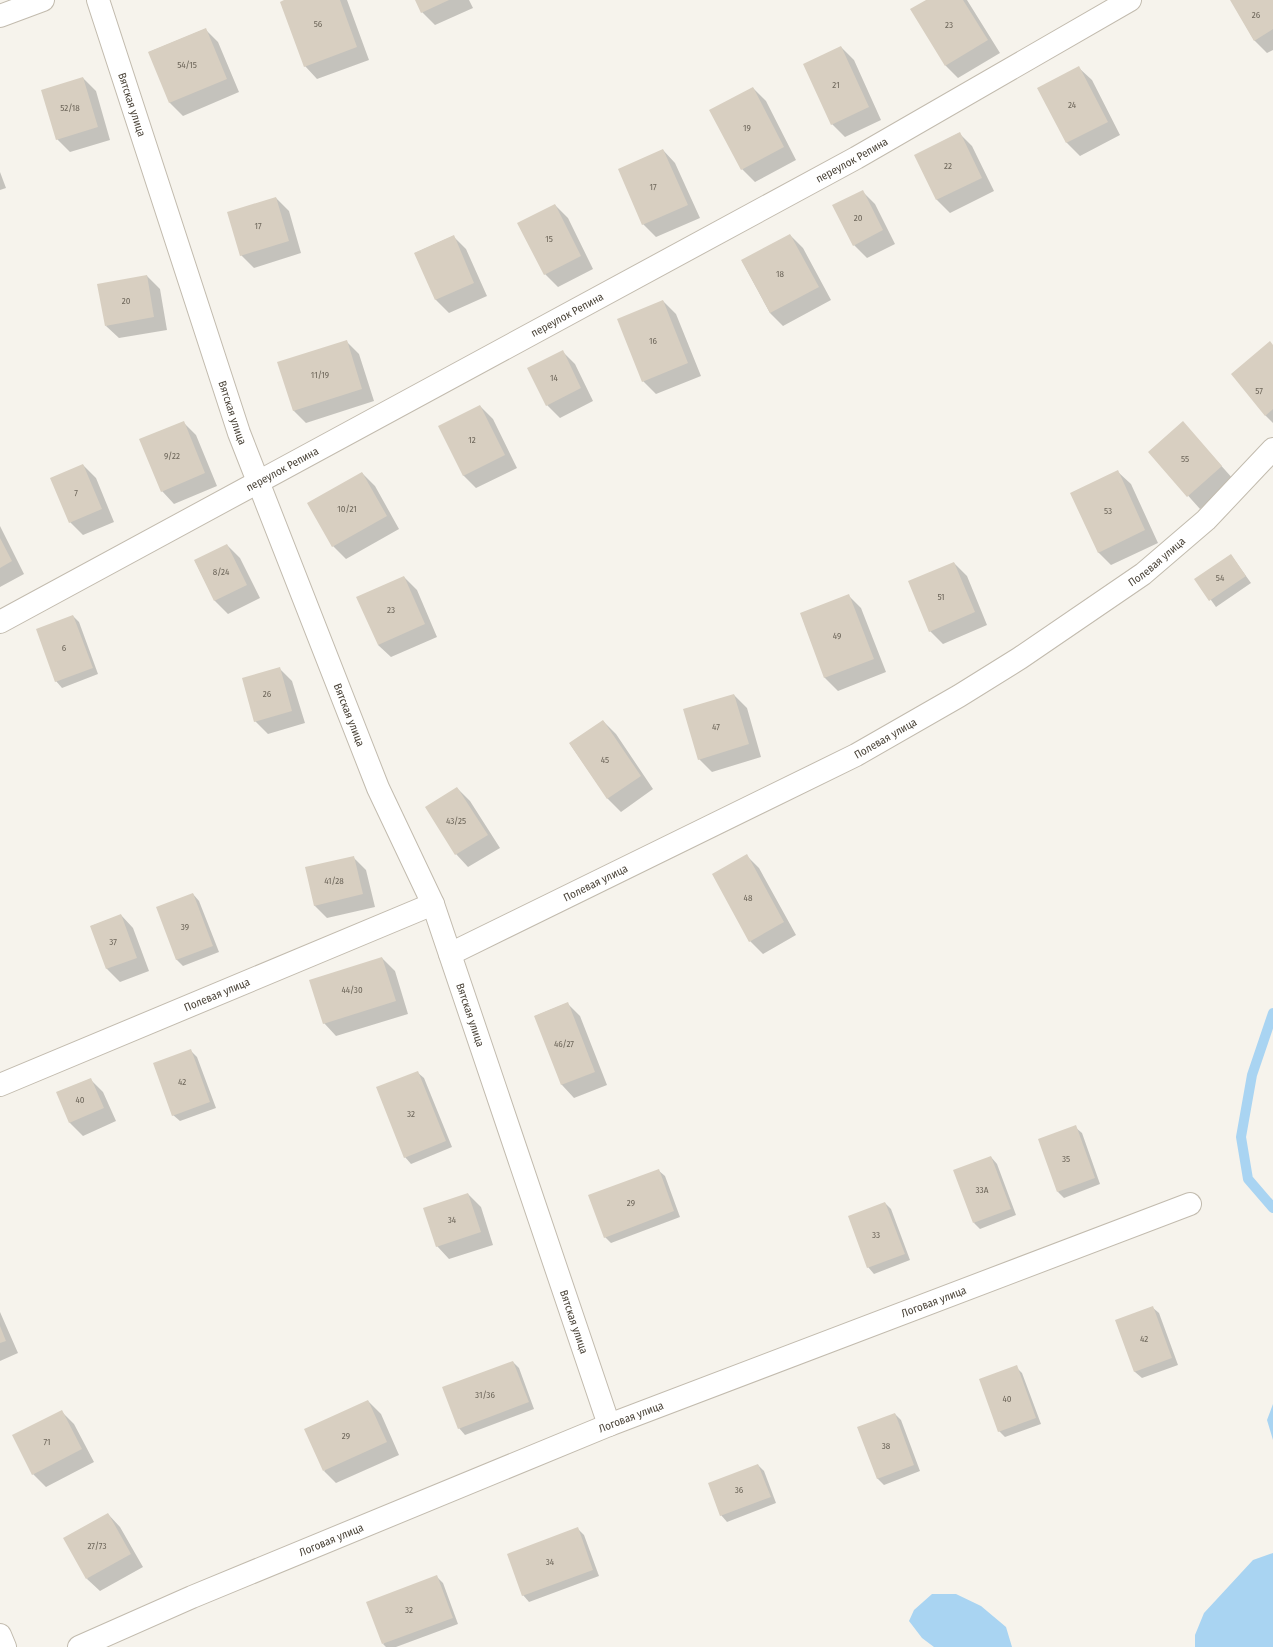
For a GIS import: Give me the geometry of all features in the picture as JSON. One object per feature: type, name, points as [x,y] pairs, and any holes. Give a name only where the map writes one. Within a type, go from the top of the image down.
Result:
[{"type":"street","points":[[0,16],[43,0]]},
{"type":"street","name":"Вятская улица","points":[[98,0],[239,433],[378,788],[433,904],[609,1425]]},
{"type":"street","name":"переулок Репина","points":[[0,622],[856,158],[1130,0]]},
{"type":"street","name":"Полевая улица","points":[[450,954],[856,755],[959,696],[1020,658],[1143,574],[1206,520],[1273,449]]},
{"type":"street","name":"Полевая улица","points":[[0,1085],[433,904]]},
{"type":"street","name":"Логовая улица","points":[[79,1647],[192,1597],[609,1425],[1190,1204]]},
{"type":"street","points":[[0,1636],[5,1647]]},
{"type":"water","points":[[1273,1404],[1273,1440],[1267,1420]]},
{"type":"water","points":[[1273,1553],[1273,1647],[1195,1647],[1195,1635],[1204,1613],[1253,1560]]},
{"type":"water","points":[[932,1594],[956,1594],[981,1606],[1006,1627],[1012,1647],[934,1647],[922,1638],[909,1621],[914,1610]]},
{"type":"building","points":[[284,0],[340,0],[357,47],[304,67],[280,2]]},
{"type":"building","points":[[415,0],[449,0],[421,13]]},
{"type":"building","points":[[926,0],[963,0],[988,40],[945,66],[910,9]]},
{"type":"building","points":[[1230,0],[1273,0],[1273,29],[1254,41]]},
{"type":"building","points":[[206,28],[227,79],[169,103],[148,52]]},
{"type":"building","points":[[841,46],[869,107],[831,125],[803,64]]},
{"type":"building","points":[[1079,66],[1108,122],[1066,143],[1037,88]]},
{"type":"building","points":[[83,77],[98,127],[56,140],[41,90]]},
{"type":"building","points":[[753,87],[784,147],[741,170],[709,110]]},
{"type":"building","points":[[960,132],[982,178],[936,200],[914,155]]},
{"type":"building","points":[[663,149],[688,205],[642,225],[618,169]]},
{"type":"building","points":[[863,190],[883,230],[853,246],[832,205]]},
{"type":"building","points":[[276,197],[289,241],[240,256],[227,212]]},
{"type":"building","points":[[555,204],[581,256],[544,275],[517,223]]},
{"type":"building","points":[[790,234],[819,287],[770,313],[741,260]]},
{"type":"building","points":[[454,235],[474,283],[435,300],[414,253]]},
{"type":"building","points":[[147,275],[154,317],[105,326],[97,284]]},
{"type":"building","points":[[663,300],[688,363],[642,382],[617,319]]},
{"type":"building","points":[[347,340],[362,389],[293,411],[277,362]]},
{"type":"building","points":[[1270,341],[1273,345],[1273,409],[1265,416],[1231,374]]},
{"type":"building","points":[[563,350],[581,388],[546,406],[527,368]]},
{"type":"building","points":[[480,405],[505,455],[463,476],[438,426]]},
{"type":"building","points":[[184,421],[205,473],[161,492],[139,439]]},
{"type":"building","points":[[1183,421],[1222,466],[1187,497],[1148,452]]},
{"type":"building","points":[[83,464],[102,509],[69,523],[50,478]]},
{"type":"building","points":[[1118,470],[1145,530],[1098,553],[1070,493]]},
{"type":"building","points":[[362,472],[387,516],[332,547],[307,503]]},
{"type":"building","points":[[0,538],[12,561],[0,568]]},
{"type":"building","points":[[227,544],[247,585],[214,601],[194,560]]},
{"type":"building","points":[[1231,554],[1246,576],[1209,601],[1194,579]]},
{"type":"building","points":[[954,562],[975,612],[929,632],[908,581]]},
{"type":"building","points":[[404,576],[425,624],[378,645],[356,597]]},
{"type":"building","points":[[849,594],[874,659],[824,678],[800,613]]},
{"type":"building","points":[[73,615],[93,668],[55,682],[36,629]]},
{"type":"building","points":[[280,667],[292,711],[254,722],[242,678]]},
{"type":"building","points":[[734,694],[749,744],[698,760],[683,709]]},
{"type":"building","points":[[603,720],[641,776],[607,799],[569,743]]},
{"type":"building","points":[[457,787],[488,835],[455,855],[425,807]]},
{"type":"building","points":[[747,854],[784,922],[749,942],[712,874]]},
{"type":"building","points":[[354,856],[363,894],[314,906],[305,867]]},
{"type":"building","points":[[193,893],[213,946],[176,960],[156,907]]},
{"type":"building","points":[[121,914],[137,958],[106,969],[90,926]]},
{"type":"building","points":[[382,957],[396,1001],[323,1024],[309,980]]},
{"type":"building","points":[[568,1002],[595,1072],[561,1085],[534,1016]]},
{"type":"building","points":[[191,1049],[210,1102],[172,1116],[153,1063]]},
{"type":"building","points":[[418,1071],[446,1141],[404,1158],[376,1087]]},
{"type":"building","points":[[91,1078],[104,1108],[69,1123],[56,1092]]},
{"type":"building","points":[[1076,1125],[1095,1178],[1057,1192],[1038,1139]]},
{"type":"building","points":[[991,1156],[1011,1209],[973,1223],[953,1170]]},
{"type":"building","points":[[659,1169],[674,1211],[604,1238],[588,1195]]},
{"type":"building","points":[[468,1193],[481,1232],[436,1247],[423,1208]]},
{"type":"building","points":[[885,1202],[905,1254],[867,1268],[848,1216]]},
{"type":"building","points":[[1153,1306],[1172,1358],[1134,1372],[1115,1320]]},
{"type":"building","points":[[0,1326],[6,1341],[0,1343]]},
{"type":"building","points":[[513,1361],[529,1402],[458,1429],[442,1387]]},
{"type":"building","points":[[1017,1365],[1036,1418],[998,1432],[979,1379]]},
{"type":"building","points":[[368,1400],[387,1442],[323,1471],[304,1429]]},
{"type":"building","points":[[62,1410],[82,1449],[32,1475],[12,1435]]},
{"type":"building","points":[[895,1413],[914,1465],[877,1479],[857,1427]]},
{"type":"building","points":[[758,1464],[771,1497],[720,1516],[708,1483]]},
{"type":"building","points":[[108,1513],[131,1554],[86,1579],[63,1538]]},
{"type":"building","points":[[578,1527],[593,1570],[522,1596],[507,1554]]},
{"type":"building","points":[[437,1575],[453,1618],[382,1644],[366,1602]]},
{"type":"waterway","points":[[1273,1013],[1252,1075],[1241,1137],[1248,1179],[1273,1208]]}]
